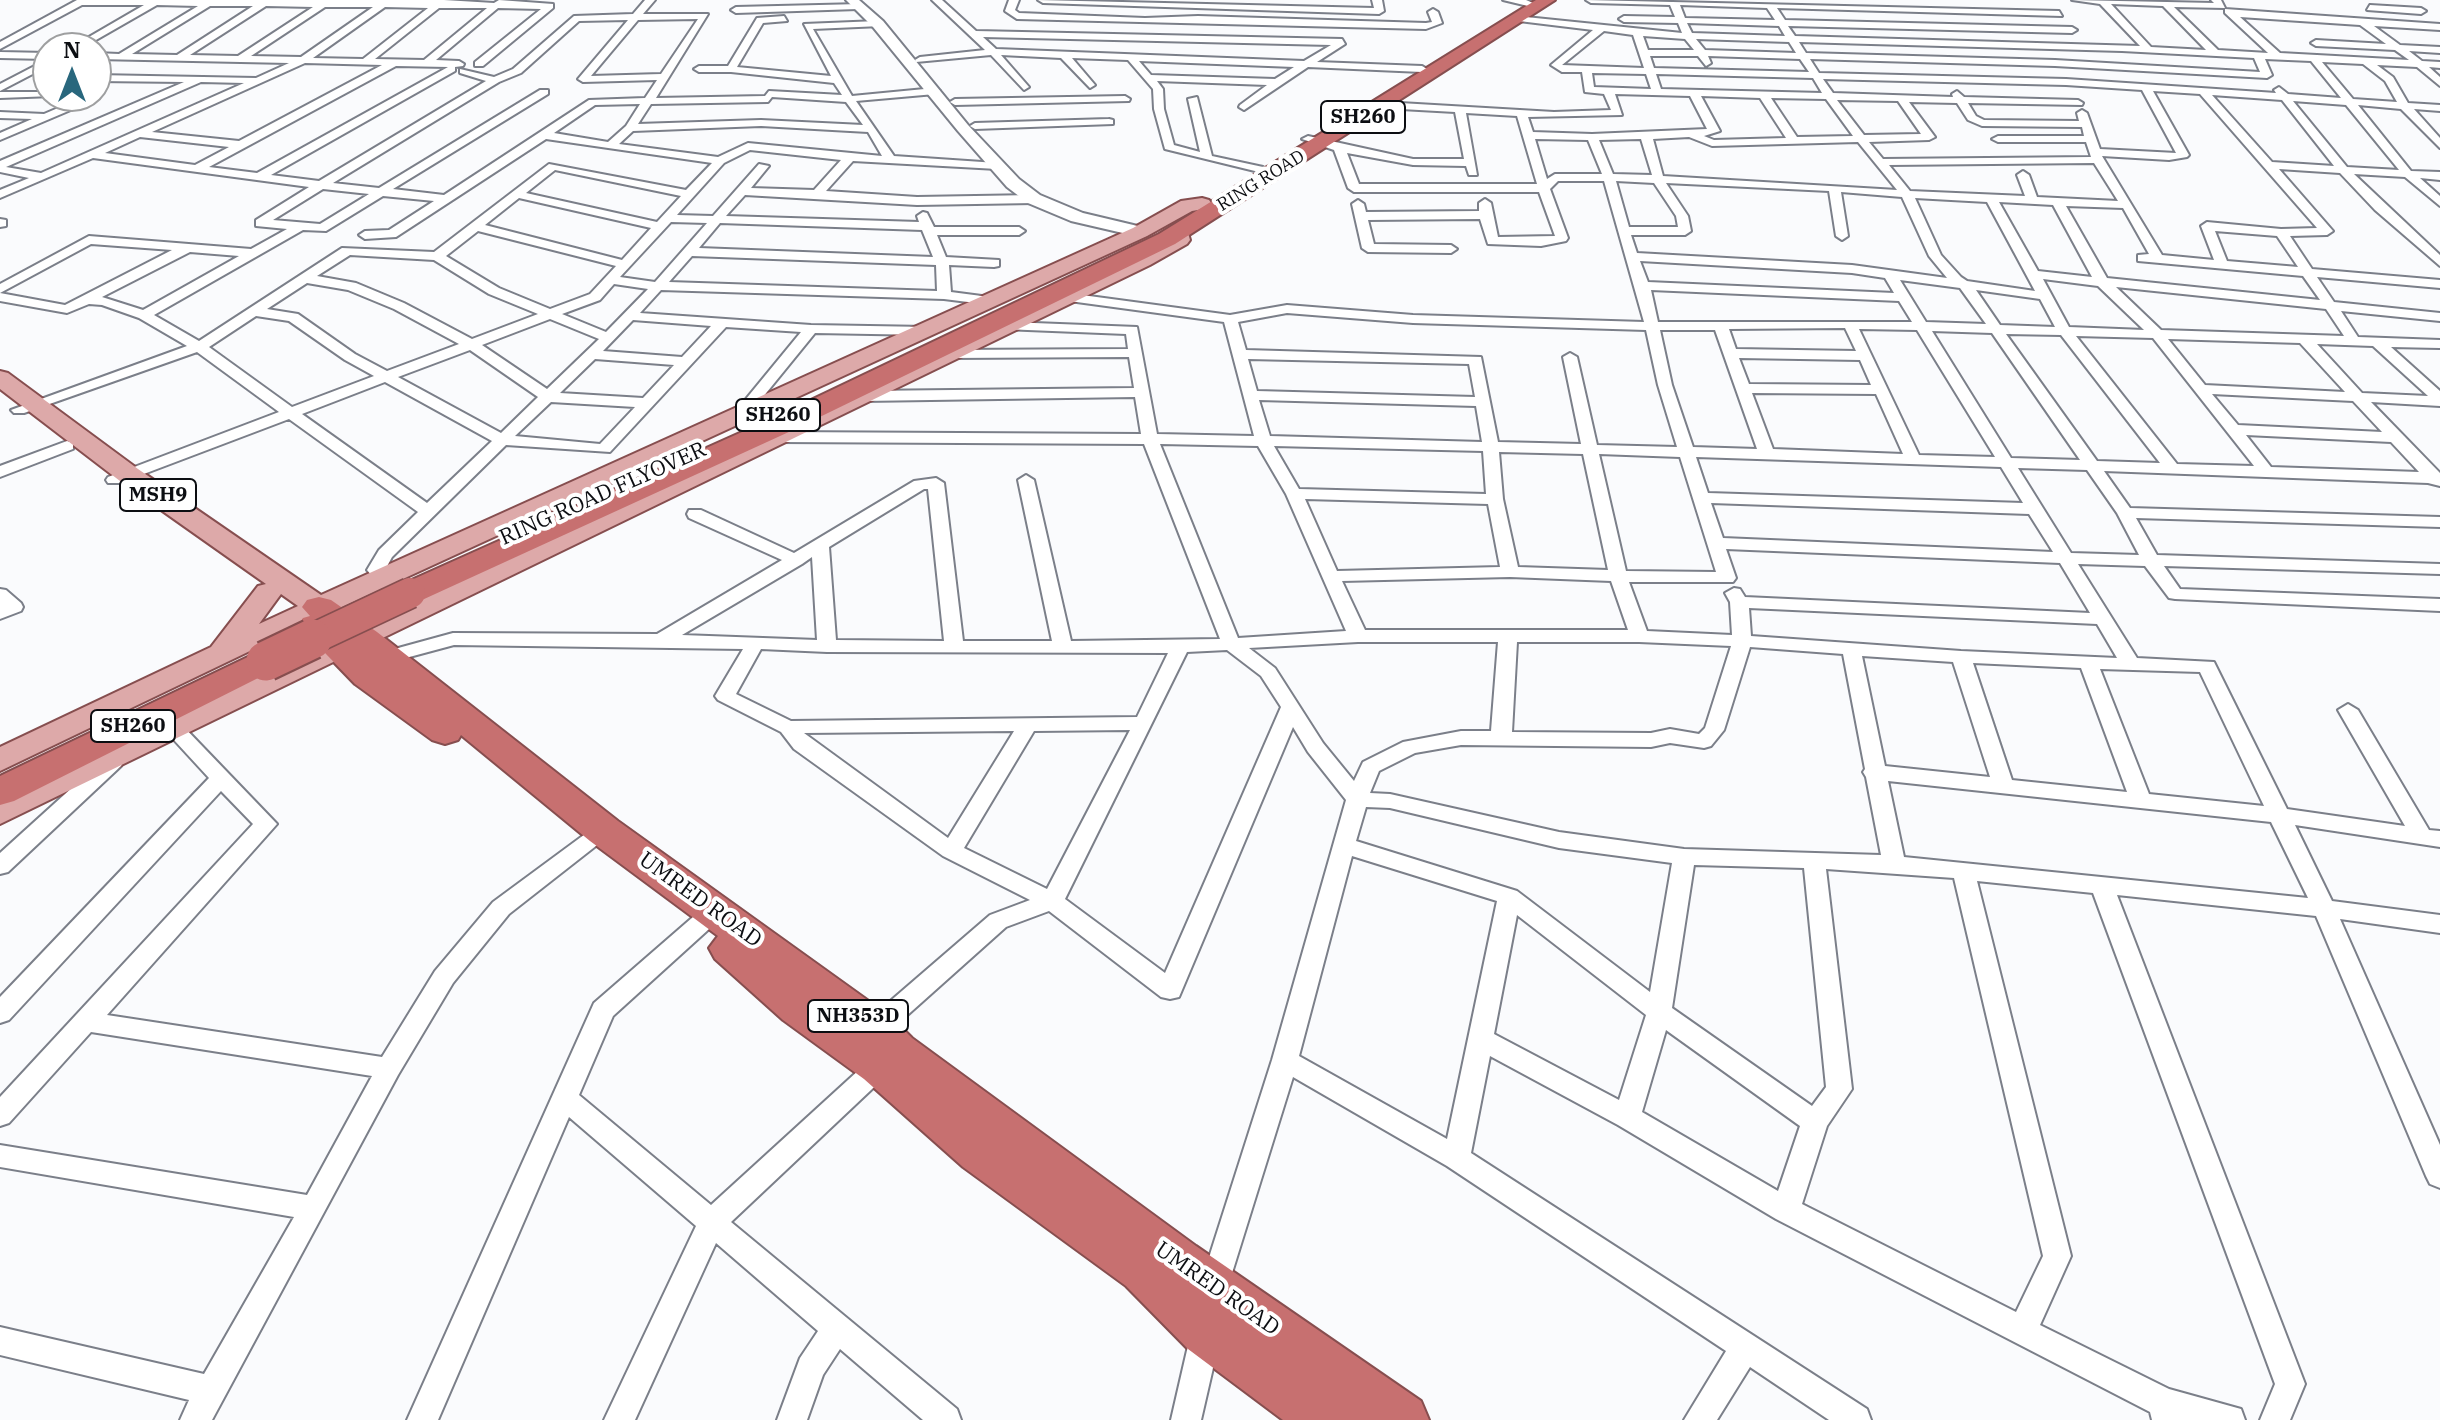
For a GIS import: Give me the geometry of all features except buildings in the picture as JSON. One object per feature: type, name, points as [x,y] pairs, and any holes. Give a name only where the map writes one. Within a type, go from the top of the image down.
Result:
[{"type":"highway","name":"RING ROAD","points":[[1202,204],[1259,169],[1323,143],[1422,69],[1532,5]]},
{"type":"highway","name":"RING ROAD","points":[[1178,233],[1383,105],[1532,5]]},
{"type":"highway","name":"RING ROAD FLYOVER","points":[[396,590],[770,419],[1134,243],[1202,204]]},
{"type":"highway","name":"RING ROAD FLYOVER","points":[[0,775],[247,655],[781,425],[1178,233]]},
{"type":"highway","name":"NH353D","points":[[293,600],[314,624],[362,647],[367,676],[571,825],[596,838],[799,1008],[877,1048],[980,1153],[1144,1270],[1207,1331],[1328,1420]]},
{"type":"highway","name":"RING ROAD FLYOVER","points":[[0,792],[247,655]]},
{"type":"highway","name":"UMRED ROAD","points":[[596,838],[877,1048],[896,1051],[1213,1286],[1401,1420]]},
{"type":"main road","points":[[0,760],[247,655],[293,600],[396,590],[740,416],[1140,232],[1188,205],[1202,204]]},
{"type":"main road","points":[[17,404],[67,446],[122,477],[293,600],[396,590],[779,437],[1180,240],[1178,233]]},
{"type":"main road","name":"MSH9","points":[[0,378],[17,404],[122,477]]},
{"type":"main road","points":[[0,812],[173,728],[362,647],[396,590]]},
{"type":"main road","points":[[247,655],[293,600]]},
{"type":"street","points":[[572,92],[650,0]]},
{"type":"street","points":[[937,0],[993,52],[1024,87]]},
{"type":"street","points":[[1014,0],[1010,11],[1017,16],[1177,22],[1187,19],[1436,26],[1433,12]]},
{"type":"street","points":[[1043,0],[1378,6],[1383,25]]},
{"type":"street","points":[[1508,0],[1606,29],[1637,33],[2148,49],[2440,65]]},
{"type":"street","points":[[1591,0],[1770,5],[1880,4],[2059,14]]},
{"type":"street","points":[[1997,0],[2006,12]]},
{"type":"street","points":[[2048,0],[2090,47]]},
{"type":"street","points":[[2077,0],[2219,3],[2277,56]]},
{"type":"street","points":[[2376,0],[2403,3],[2439,20]]},
{"type":"street","points":[[0,46],[82,1],[553,3]]},
{"type":"street","points":[[103,32],[158,1]]},
{"type":"street","points":[[240,59],[327,1]]},
{"type":"street","points":[[1646,1],[1556,65],[1562,69],[2066,82],[2440,108]]},
{"type":"street","points":[[2102,1],[2148,49]]},
{"type":"street","points":[[122,56],[211,2]]},
{"type":"street","points":[[179,58],[267,2]]},
{"type":"street","points":[[0,194],[302,61],[386,2]]},
{"type":"street","points":[[736,10],[858,2],[920,60],[1019,182]]},
{"type":"street","points":[[858,2],[997,166],[1040,198],[1093,221],[1140,232]]},
{"type":"street","points":[[1172,58],[1194,2]]},
{"type":"street","points":[[2164,2],[2215,53]]},
{"type":"street","points":[[365,62],[441,3]]},
{"type":"street","points":[[428,62],[498,3]]},
{"type":"street","points":[[257,178],[458,68],[479,64],[553,3]]},
{"type":"street","points":[[1674,3],[1688,36],[1702,53],[1721,94]]},
{"type":"street","points":[[2274,3],[2302,29],[2440,36]]},
{"type":"street","points":[[1880,4],[1917,42],[1972,118],[1982,123],[2086,124]]},
{"type":"street","points":[[1770,5],[1830,97],[1907,194],[1935,256],[1956,280],[1966,286],[1997,328],[2125,513],[2151,561],[2175,594],[2440,605]]},
{"type":"street","points":[[2340,6],[2420,64],[2440,83]]},
{"type":"street","points":[[2354,7],[2421,11]]},
{"type":"street","points":[[585,9],[517,71],[495,80],[260,223],[365,235],[392,234],[593,102],[768,97],[849,99],[935,91]]},
{"type":"street","points":[[564,18],[708,12],[630,128],[610,146]]},
{"type":"street","points":[[2231,14],[2361,21],[2439,20]]},
{"type":"street","points":[[537,18],[550,18]]},
{"type":"street","points":[[731,69],[760,20],[785,19]]},
{"type":"street","points":[[1624,19],[2072,30]]},
{"type":"street","points":[[878,24],[807,26],[849,99],[890,159]]},
{"type":"street","points":[[1364,36],[1383,25]]},
{"type":"street","points":[[1637,33],[1657,92]]},
{"type":"street","points":[[972,34],[1347,41],[1277,82],[1244,107]]},
{"type":"street","points":[[2333,59],[2313,40],[2440,50]]},
{"type":"street","points":[[2043,46],[2078,103],[2098,156],[2158,259]]},
{"type":"street","points":[[920,60],[993,52],[1422,69]]},
{"type":"street","points":[[1644,53],[2055,63],[2267,75]]},
{"type":"street","points":[[1063,54],[1090,85]]},
{"type":"street","points":[[0,55],[32,56]]},
{"type":"street","points":[[2258,55],[2267,75],[2342,168],[2379,207],[2440,262]]},
{"type":"street","points":[[112,56],[428,62],[495,80]]},
{"type":"street","points":[[1130,57],[1158,89],[1159,109],[1169,147],[1259,169]]},
{"type":"street","points":[[2314,58],[2408,174],[2440,202]]},
{"type":"street","points":[[2366,61],[2389,79],[2404,105],[2440,145]]},
{"type":"street","points":[[196,169],[396,62]]},
{"type":"street","points":[[699,69],[731,69],[774,77]]},
{"type":"street","points":[[1587,69],[1589,90],[2078,103]]},
{"type":"street","points":[[0,88],[32,70]]},
{"type":"street","points":[[19,77],[32,77]]},
{"type":"street","points":[[583,79],[662,77]]},
{"type":"street","points":[[697,82],[774,77],[838,80]]},
{"type":"street","points":[[122,477],[595,297],[686,194],[720,161],[748,146],[761,123],[774,77]]},
{"type":"street","points":[[112,78],[260,80]]},
{"type":"street","points":[[1150,78],[1277,82]]},
{"type":"street","points":[[112,88],[133,79]]},
{"type":"street","points":[[0,167],[200,79]]},
{"type":"street","points":[[1879,162],[2183,155],[2145,87]]},
{"type":"street","points":[[2202,90],[2327,231],[2281,233],[2207,226],[2222,265]]},
{"type":"street","points":[[1383,105],[1522,114],[1618,113],[1608,91]]},
{"type":"street","points":[[322,228],[544,92]]},
{"type":"street","points":[[1528,135],[1592,137],[1714,131],[1694,93]]},
{"type":"street","points":[[0,95],[32,95]]},
{"type":"street","points":[[1764,95],[1794,141]]},
{"type":"street","points":[[955,102],[1125,99]]},
{"type":"street","points":[[1193,99],[1207,158]]},
{"type":"street","points":[[1691,134],[1712,143],[1929,137],[1902,99]]},
{"type":"street","points":[[1460,111],[1469,163],[1481,189],[1493,241],[1541,242],[1562,238],[1522,114]]},
{"type":"street","points":[[0,137],[59,112]]},
{"type":"street","points":[[0,115],[50,116]]},
{"type":"street","points":[[975,126],[1109,122]]},
{"type":"street","points":[[630,128],[761,123],[872,129]]},
{"type":"street","points":[[139,134],[242,145]]},
{"type":"street","points":[[544,135],[720,161]]},
{"type":"street","points":[[1623,231],[1685,231],[1682,216],[1659,181],[1646,135]]},
{"type":"street","points":[[1186,1420],[1207,1331],[1213,1286],[1285,1060],[1357,799],[1370,767],[1410,747],[1461,738],[1651,740],[1670,736],[1704,741],[1714,730],[1742,641],[1739,602],[1715,543],[1665,385],[1643,286],[1623,231],[1609,177],[1592,137]]},
{"type":"street","points":[[1998,139],[2093,139]]},
{"type":"street","points":[[578,150],[590,143]]},
{"type":"street","points":[[1323,143],[1413,162],[1469,163]]},
{"type":"street","points":[[1323,143],[1354,188],[1368,248],[1451,249]]},
{"type":"street","points":[[748,146],[850,157],[997,166]]},
{"type":"street","points":[[92,155],[257,178],[447,199]]},
{"type":"street","points":[[817,194],[850,157]]},
{"type":"street","points":[[437,256],[565,158]]},
{"type":"street","points":[[2268,165],[2440,176]]},
{"type":"street","points":[[553,166],[686,194]]},
{"type":"street","points":[[396,590],[376,570],[377,564],[427,511],[608,338],[689,252],[763,166]]},
{"type":"street","points":[[0,167],[42,177]]},
{"type":"street","points":[[2023,175],[2032,200]]},
{"type":"street","points":[[1354,188],[1544,188],[1555,178],[1609,177],[2127,205]]},
{"type":"street","points":[[1834,188],[1842,236]]},
{"type":"street","points":[[739,191],[917,201],[1040,198]]},
{"type":"street","points":[[516,194],[661,222],[715,220],[1019,231]]},
{"type":"street","points":[[1991,198],[2064,330],[2171,467]]},
{"type":"street","points":[[917,201],[941,261],[944,295]]},
{"type":"street","points":[[2057,201],[2102,282],[2155,332],[2265,470]]},
{"type":"street","points":[[1361,216],[1485,215]]},
{"type":"street","points":[[144,315],[301,226]]},
{"type":"street","points":[[475,226],[623,264]]},
{"type":"street","points":[[2281,233],[2354,341]]},
{"type":"street","points":[[17,404],[199,347],[308,279],[365,235]]},
{"type":"street","points":[[0,289],[89,240],[254,253]]},
{"type":"street","points":[[0,297],[67,309],[187,248]]},
{"type":"street","points":[[347,251],[437,256],[494,291],[608,338]]},
{"type":"street","points":[[689,252],[994,263]]},
{"type":"street","points":[[1632,257],[1852,269],[2045,296]]},
{"type":"street","points":[[2143,258],[2440,284]]},
{"type":"street","points":[[2033,274],[2440,317]]},
{"type":"street","points":[[1890,275],[2131,664]]},
{"type":"street","points":[[308,279],[363,291],[399,306],[473,345],[548,397],[647,403]]},
{"type":"street","points":[[610,280],[658,286],[944,295],[992,301]]},
{"type":"street","points":[[1643,286],[1903,297]]},
{"type":"street","points":[[1067,297],[1230,319],[1287,309],[1413,319],[1652,326],[1850,324],[2440,344]]},
{"type":"street","points":[[87,300],[104,301],[144,315],[199,347],[427,511]]},
{"type":"street","points":[[1124,306],[1132,330],[1150,439],[1231,644],[1268,672],[1315,747],[1357,799],[1390,801],[1559,840],[1684,857],[1894,865],[2324,908],[2440,924]]},
{"type":"street","points":[[256,312],[293,317],[350,357],[501,440],[604,449],[723,322]]},
{"type":"street","points":[[629,316],[811,329],[927,331]]},
{"type":"street","points":[[1230,319],[1263,441],[1294,494],[1358,636]]},
{"type":"street","points":[[1850,324],[1913,458]]},
{"type":"street","points":[[1720,325],[1767,454]]},
{"type":"street","points":[[1008,326],[1132,330]]},
{"type":"street","points":[[740,416],[811,329]]},
{"type":"street","points":[[2304,339],[2437,480]]},
{"type":"street","points":[[2377,342],[2440,400]]},
{"type":"street","points":[[949,354],[1136,353]]},
{"type":"street","points":[[1731,353],[1865,356]]},
{"type":"street","points":[[591,354],[686,362]]},
{"type":"street","points":[[1240,354],[1476,360],[1491,447],[1495,499],[1510,572]]},
{"type":"street","points":[[1570,357],[1618,576],[1639,636]]},
{"type":"street","points":[[1744,388],[1881,390]]},
{"type":"street","points":[[2201,389],[2440,400]]},
{"type":"street","points":[[863,396],[1142,392]]},
{"type":"street","points":[[1251,395],[1483,402]]},
{"type":"street","points":[[2233,430],[2394,437]]},
{"type":"street","points":[[779,437],[1150,439],[1686,451],[2265,470],[2437,480]]},
{"type":"street","points":[[0,472],[67,446]]},
{"type":"street","points":[[1026,480],[1063,646]]},
{"type":"street","points":[[661,640],[920,485],[936,483],[954,646]]},
{"type":"street","points":[[1294,494],[1495,499]]},
{"type":"street","points":[[1701,498],[2037,509]]},
{"type":"street","points":[[2125,513],[2440,522]]},
{"type":"street","points":[[695,514],[796,560]]},
{"type":"street","points":[[1715,543],[2440,569]]},
{"type":"street","points":[[820,546],[827,646]]},
{"type":"street","points":[[1333,576],[1510,572],[1727,578]]},
{"type":"street","points":[[0,594],[14,607],[0,613]]},
{"type":"street","points":[[1739,602],[2104,619]]},
{"type":"street","points":[[362,647],[453,639],[661,640],[827,646],[1180,647],[1358,636],[1639,636],[1851,647],[1961,657],[2207,666],[2324,908],[2440,1176]]},
{"type":"street","points":[[1501,738],[1508,636]]},
{"type":"street","points":[[755,644],[725,696],[788,727],[801,744],[951,851],[1052,901],[1170,990],[1291,707]]},
{"type":"street","points":[[619,1420],[712,1222],[998,921],[1052,901],[1180,647]]},
{"type":"street","points":[[1851,647],[1873,772],[1894,865]]},
{"type":"street","points":[[1961,657],[2003,785]]},
{"type":"street","points":[[2088,662],[2141,800]]},
{"type":"street","points":[[2348,710],[2431,837]]},
{"type":"street","points":[[788,727],[1144,723]]},
{"type":"street","points":[[951,851],[1028,724]]},
{"type":"street","points":[[0,1115],[266,824],[173,728]]},
{"type":"street","points":[[0,866],[122,753]]},
{"type":"street","points":[[1873,772],[2279,815],[2431,837]]},
{"type":"street","points":[[0,1013],[221,778]]},
{"type":"street","points":[[195,1420],[389,1068],[444,977],[501,908],[596,838]]},
{"type":"street","points":[[1346,846],[1509,897],[1659,1012],[1815,1122]]},
{"type":"street","points":[[1627,1117],[1659,1012],[1684,857]]},
{"type":"street","points":[[1786,1210],[1815,1122],[1839,1089],[1814,861]]},
{"type":"street","points":[[1964,872],[2057,1256],[2023,1329]]},
{"type":"street","points":[[2102,886],[2290,1384],[2275,1420]]},
{"type":"street","points":[[1457,1158],[1509,897]]},
{"type":"street","points":[[422,1420],[603,1010],[701,923]]},
{"type":"street","points":[[86,1021],[389,1068]]},
{"type":"street","points":[[1481,1039],[1627,1117],[1786,1210],[2023,1329],[2165,1412],[2230,1420]]},
{"type":"street","points":[[1285,1060],[1457,1158],[1856,1420]]},
{"type":"street","points":[[564,1098],[946,1420]]},
{"type":"street","points":[[0,1156],[314,1208]]},
{"type":"street","points":[[792,1420],[811,1368],[837,1328]]},
{"type":"street","points":[[0,1341],[213,1391]]},
{"type":"street","points":[[1699,1420],[1746,1347]]}]
